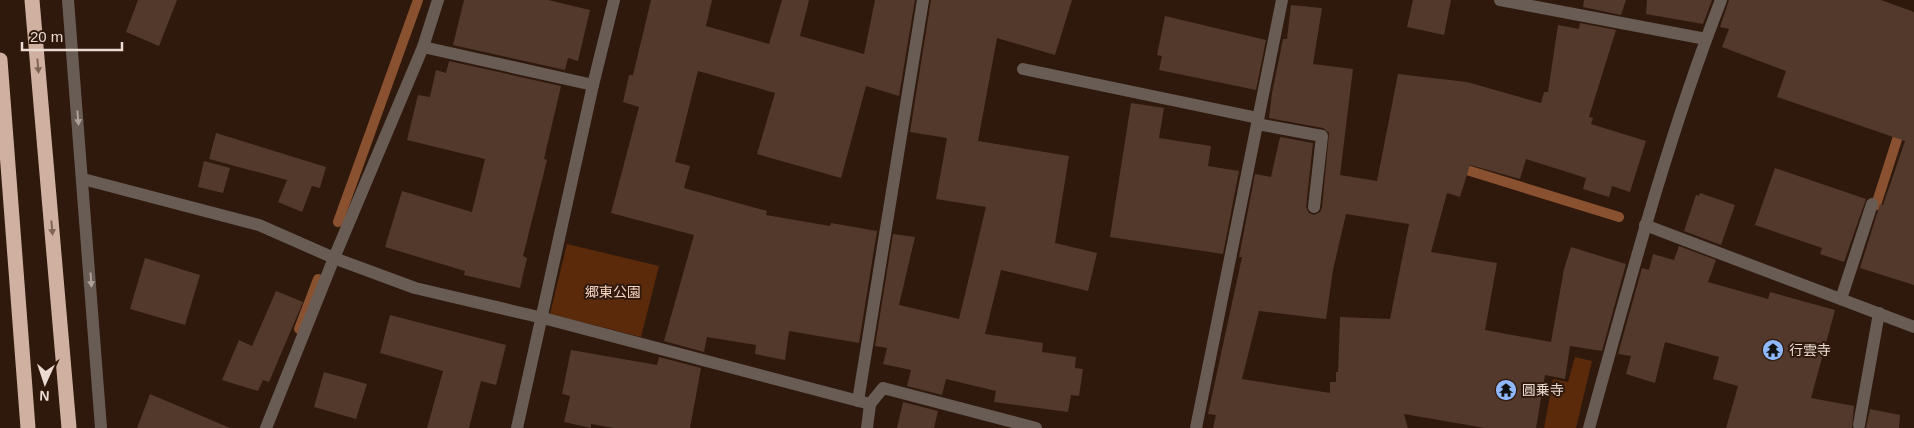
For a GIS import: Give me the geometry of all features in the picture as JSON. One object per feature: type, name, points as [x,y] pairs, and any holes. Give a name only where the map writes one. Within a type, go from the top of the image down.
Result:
[{"type":"highway","points":[[32,0],[69,428]]},
{"type":"highway","points":[[0,60],[28,428]]},
{"type":"highway","points":[[0,137],[18,428]]},
{"type":"street","points":[[68,0],[101,428]]},
{"type":"street","points":[[266,428],[334,258],[423,47],[438,0]]},
{"type":"street","points":[[517,428],[543,318],[593,85],[614,0]]},
{"type":"street","points":[[867,428],[864,402],[923,0]]},
{"type":"street","points":[[1196,428],[1282,0]]},
{"type":"street","points":[[1500,0],[1706,38]]},
{"type":"street","points":[[1589,428],[1645,225],[1706,38],[1721,0]]},
{"type":"street","points":[[423,47],[593,85]]},
{"type":"street","points":[[1023,69],[1322,136],[1314,207]]},
{"type":"street","points":[[83,179],[259,225],[334,258],[415,288],[543,318],[864,402]]},
{"type":"street","points":[[1841,299],[1872,204]]},
{"type":"street","points":[[1645,225],[1914,327]]},
{"type":"street","points":[[1859,425],[1879,313]]},
{"type":"street","points":[[864,402],[883,388],[1036,428]]},
{"type":"green space","name":"郷東公園","points":[[567,244],[659,266],[641,337],[550,314]]},
{"type":"green space","points":[[1575,357],[1592,361],[1576,428],[1544,428],[1553,379],[1568,382]]},
{"type":"building","points":[[138,0],[177,0],[159,46],[126,32]]},
{"type":"building","points":[[464,0],[548,0],[590,10],[578,61],[568,58],[565,70],[453,45]]},
{"type":"building","points":[[651,0],[712,0],[706,26],[769,44],[782,0],[809,0],[800,36],[864,54],[875,0],[915,0],[899,96],[866,86],[841,178],[757,154],[775,93],[698,71],[675,162],[690,166],[684,188],[767,211],[766,215],[830,226],[831,223],[877,231],[859,343],[789,331],[785,360],[755,354],[756,345],[707,337],[704,352],[664,341],[694,235],[611,213],[639,107],[623,102],[629,75],[633,75]]},
{"type":"building","points":[[931,0],[1072,0],[1055,55],[997,38],[978,141],[1069,156],[1055,243],[1097,253],[1088,291],[1001,270],[985,334],[1043,343],[1042,352],[1076,357],[1075,368],[1083,369],[1079,396],[1071,395],[1068,412],[994,402],[996,391],[946,379],[942,395],[907,386],[911,370],[883,364],[887,348],[875,346],[893,234],[915,237],[899,305],[959,319],[986,207],[936,199],[947,138],[910,132]]},
{"type":"building","points":[[1413,0],[1451,0],[1444,35],[1407,27]]},
{"type":"building","points":[[1584,0],[1626,0],[1621,15],[1583,7]]},
{"type":"building","points":[[1647,0],[1712,0],[1703,24],[1646,14]]},
{"type":"building","points":[[1729,0],[1881,0],[1914,12],[1914,285],[1860,268],[1880,204],[1883,205],[1905,141],[1777,97],[1786,71],[1722,47],[1729,29],[1720,27]]},
{"type":"building","points":[[1291,5],[1322,8],[1313,64],[1353,69],[1340,175],[1377,181],[1398,74],[1467,82],[1541,103],[1544,92],[1548,92],[1558,25],[1579,29],[1580,23],[1616,30],[1589,117],[1593,118],[1591,124],[1646,141],[1630,192],[1612,186],[1609,197],[1583,189],[1586,178],[1526,159],[1520,179],[1470,165],[1460,197],[1447,193],[1431,252],[1497,263],[1485,330],[1551,342],[1564,269],[1571,247],[1626,264],[1602,351],[1570,346],[1565,379],[1545,375],[1536,428],[1485,428],[1404,414],[1408,428],[1213,428],[1216,415],[1208,414],[1242,257],[1239,257],[1255,174],[1271,177],[1280,137],[1313,143],[1306,207],[1309,213],[1314,215],[1320,212],[1322,208],[1329,133],[1323,128],[1269,118],[1283,39],[1287,39]],"holes":[[[1346,214],[1409,224],[1390,319],[1340,317],[1338,372],[1336,372],[1336,382],[1330,382],[1330,393],[1242,379],[1259,311],[1326,319],[1333,270]]]},
{"type":"building","points":[[1165,16],[1266,40],[1256,90],[1159,70],[1162,56],[1157,55]]},
{"type":"building","points":[[449,61],[561,86],[544,159],[547,160],[523,256],[527,258],[520,288],[464,275],[465,271],[385,247],[402,191],[472,212],[485,159],[407,140],[418,95],[430,97],[436,70],[446,73]]},
{"type":"building","points":[[1131,103],[1164,108],[1159,138],[1211,146],[1208,166],[1239,171],[1223,254],[1110,237]]},
{"type":"building","points":[[216,133],[326,167],[320,188],[312,186],[302,212],[278,202],[287,180],[209,159]]},
{"type":"building","points":[[204,161],[230,168],[223,193],[198,187]]},
{"type":"building","points":[[1775,168],[1866,199],[1844,262],[1820,254],[1822,248],[1755,225]]},
{"type":"building","points":[[1700,193],[1735,205],[1721,245],[1684,231],[1696,195],[1699,196]]},
{"type":"building","points":[[1679,246],[1716,260],[1708,282],[1768,299],[1770,292],[1835,310],[1811,398],[1854,406],[1852,428],[1726,428],[1738,386],[1713,379],[1719,357],[1665,342],[1655,383],[1626,374],[1631,356],[1618,354],[1642,268],[1649,270],[1653,254],[1674,260]]},
{"type":"building","points":[[145,258],[200,275],[185,325],[130,309]]},
{"type":"building","points":[[276,291],[303,302],[269,382],[263,380],[258,391],[222,380],[239,340],[252,346]]},
{"type":"building","points":[[390,315],[506,345],[496,385],[481,381],[469,428],[427,428],[443,371],[380,353]]},
{"type":"building","points":[[571,350],[657,365],[659,357],[701,368],[690,428],[614,428],[591,424],[591,428],[564,422],[570,396],[562,394]]},
{"type":"building","points":[[324,372],[367,384],[356,419],[314,407]]},
{"type":"building","points":[[150,394],[230,428],[137,428]]},
{"type":"building","points":[[903,402],[938,411],[934,428],[897,428]]},
{"type":"building","points":[[1870,409],[1900,415],[1899,428],[1866,428]]},
{"type":"waterway","points":[[338,222],[418,0]]},
{"type":"waterway","points":[[1876,205],[1901,127]]},
{"type":"waterway","points":[[1457,167],[1619,217]]},
{"type":"waterway","points":[[299,329],[318,279]]},
{"type":"place","name":"行雲寺","points":[[1773,350]]},
{"type":"place","name":"圓乗寺","points":[[1506,390]]}]
